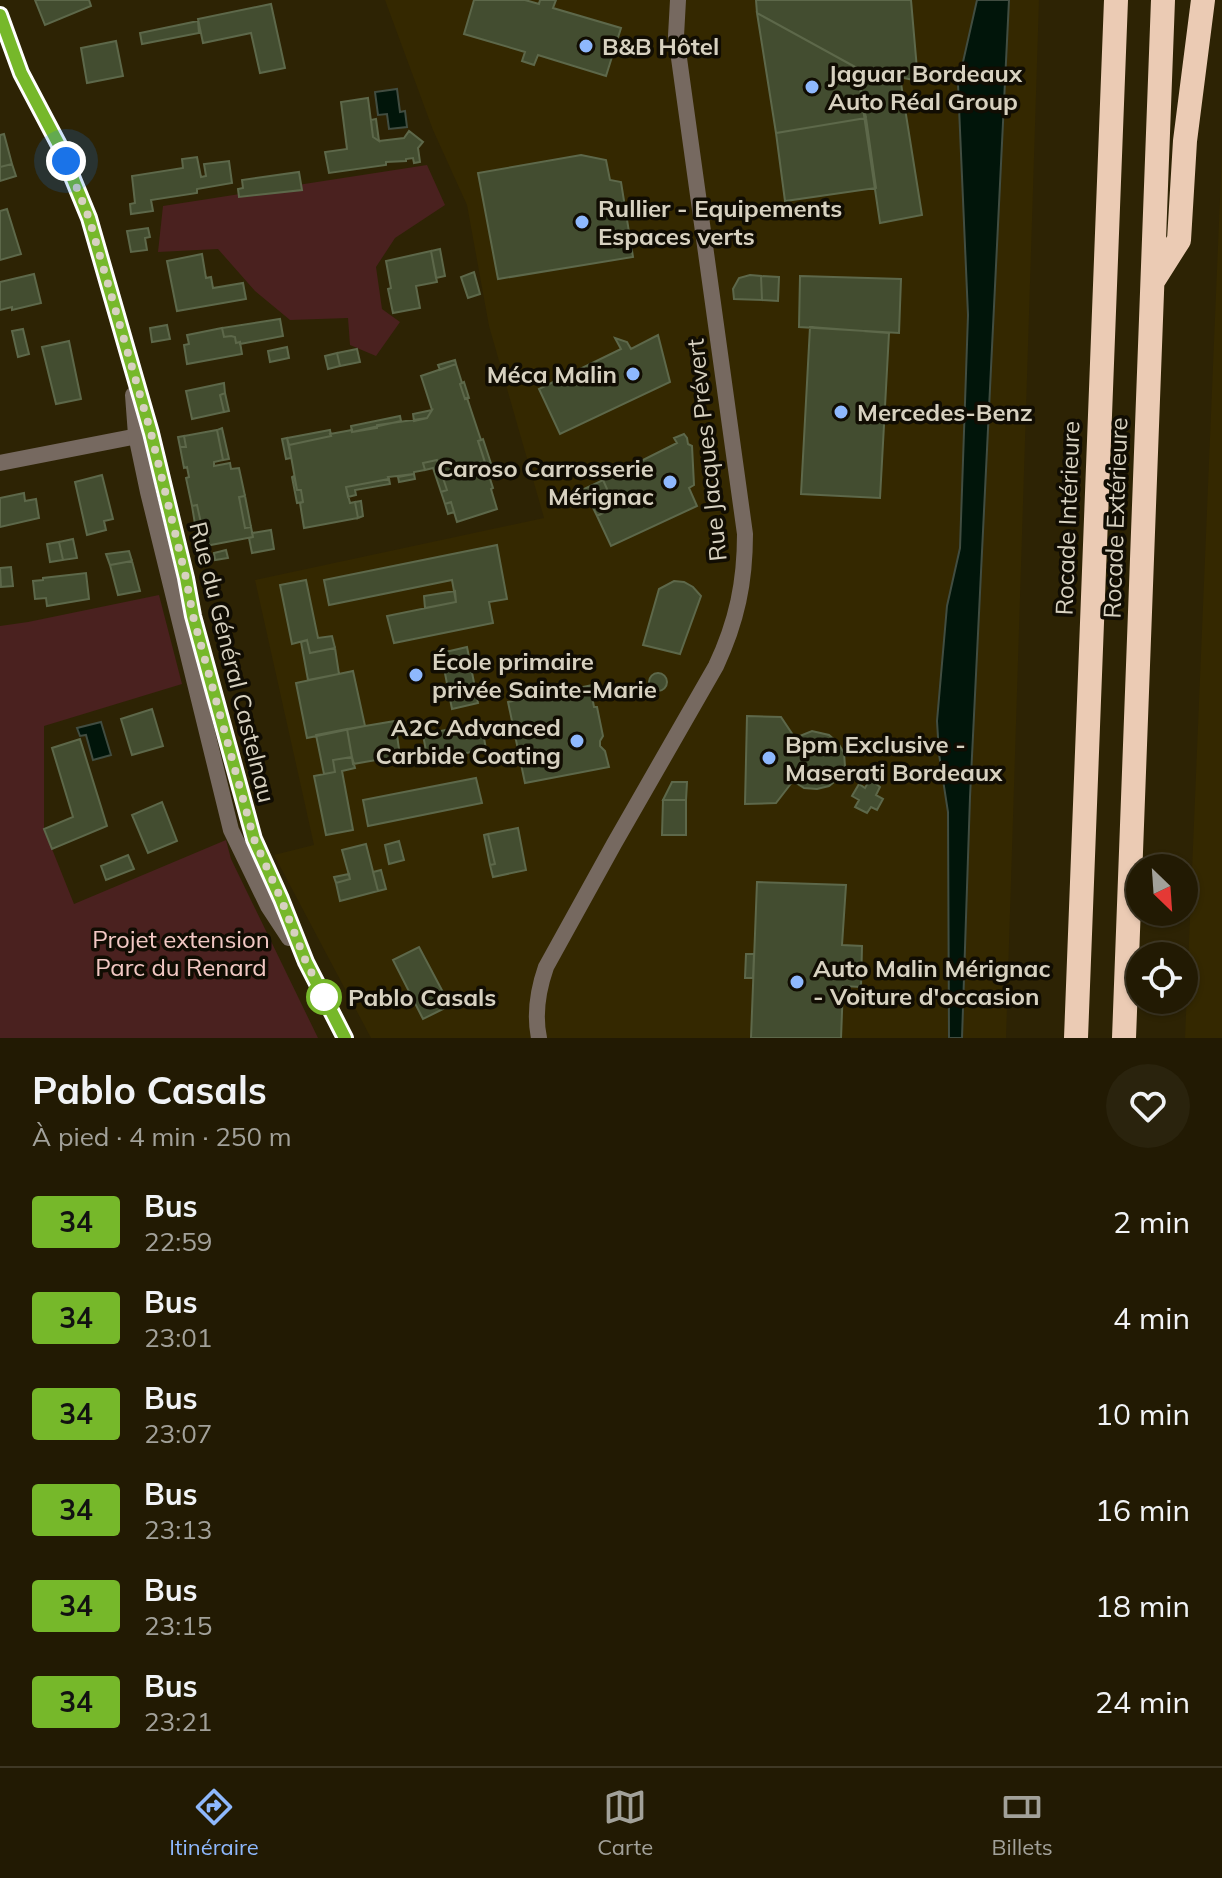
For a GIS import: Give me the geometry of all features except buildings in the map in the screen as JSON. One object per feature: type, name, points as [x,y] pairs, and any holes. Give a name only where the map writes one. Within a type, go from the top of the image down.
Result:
[{"type":"highway","name":"Rocade Extérieure","points":[[1124,1038],[1163,0]]},
{"type":"highway","points":[[1152,283],[1179,240],[1185,141],[1203,0]]},
{"type":"highway","name":"Rocade Intérieure","points":[[1076,1038],[1115,1]]},
{"type":"street","name":"Rue Jacques Prévert","points":[[539,1038],[537,1009],[546,967],[716,666],[726,645],[743,581],[745,534],[676,36],[678,0]]},
{"type":"street","name":"Rue du Général Castelnau","points":[[0,15],[21,73],[59,145],[89,218],[254,839],[306,962],[345,1038]]},
{"type":"street","points":[[0,463],[144,434]]},
{"type":"shaded area","points":[[385,0],[1039,0],[1006,1038],[371,1038],[274,855],[314,845],[255,580],[544,518],[489,326],[467,205],[433,130]]},
{"type":"shaded area","points":[[977,0],[1009,0],[970,797],[962,1038],[949,1038],[948,812],[937,721],[947,606],[960,548],[968,315],[958,84]]},
{"type":"shaded area","points":[[397,89],[400,112],[405,111],[407,127],[389,129],[387,114],[378,115],[375,92]]},
{"type":"shaded area","points":[[1222,150],[1222,1038],[1185,1038],[1186,1014],[1198,1014],[1198,942],[1189,942],[1190,926],[1198,926],[1198,854],[1193,854]]},
{"type":"shaded area","points":[[101,722],[111,755],[93,760],[86,735],[80,736],[77,728]]},
{"type":"green space","points":[[427,165],[445,205],[395,238],[376,267],[382,309],[400,322],[376,356],[350,345],[348,318],[290,320],[255,291],[218,249],[158,252],[163,206]]},
{"type":"green space","name":"Projet extension Parc du Renard","points":[[159,595],[182,684],[44,726],[44,829],[74,904],[226,840],[231,859],[318,1038],[0,1038],[0,626]]},
{"type":"bus line","name":"34","points":[[0,15],[21,73],[59,145],[89,218],[151,433],[193,616],[254,839],[306,962],[345,1038]]},
{"type":"place","name":"B&B Hôtel","points":[[586,46]]},
{"type":"place","name":"Jaguar Bordeaux Auto Réal Group","points":[[812,87]]},
{"type":"place","name":"Rullier - Equipements Espaces verts","points":[[582,222]]},
{"type":"place","name":"Méca Malin","points":[[633,374]]},
{"type":"place","name":"Mercedes-Benz","points":[[841,412]]},
{"type":"place","name":"Caroso Carrosserie Mérignac","points":[[670,482]]},
{"type":"place","name":"École primaire privée Sainte-Marie","points":[[416,675]]},
{"type":"place","name":"A2C Advanced Carbide Coating","points":[[577,741]]},
{"type":"place","name":"Bpm Exclusive - Maserati Bordeaux","points":[[769,758]]},
{"type":"place","name":"Auto Malin Mérignac - Voiture d'occasion","points":[[797,982]]},
{"type":"place","name":"Pablo Casals","points":[[324,997]]},
{"type":"route","points":[[66,161],[89,218],[151,433],[193,616],[254,839],[324,997]]}]
